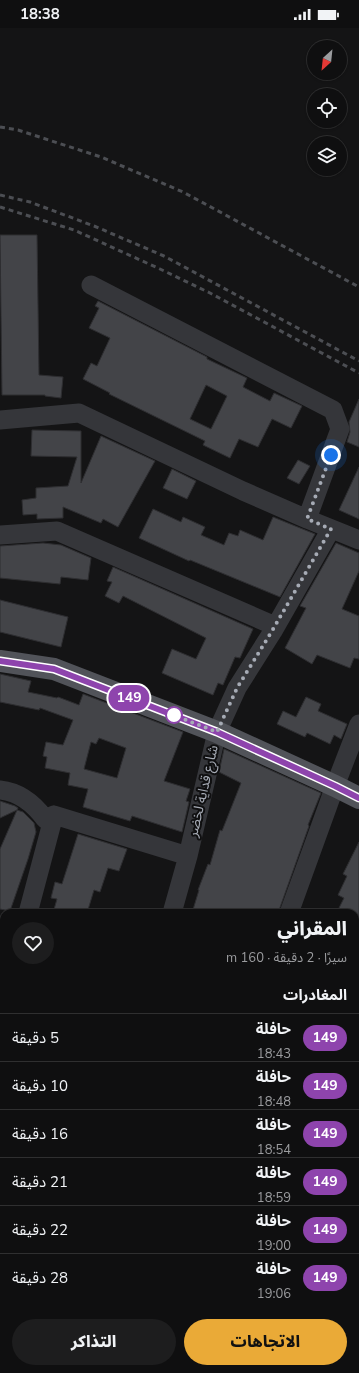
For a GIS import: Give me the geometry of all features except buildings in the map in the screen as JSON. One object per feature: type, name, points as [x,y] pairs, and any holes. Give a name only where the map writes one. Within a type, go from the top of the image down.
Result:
[{"type":"main road","points":[[0,661],[54,669],[217,732],[359,798]]},
{"type":"street","points":[[90,285],[333,410],[340,429],[307,519]]},
{"type":"street","points":[[0,420],[79,413],[244,491],[359,540]]},
{"type":"street","name":"شارع قداية لخضر","points":[[173,909],[188,856],[217,732],[237,688],[331,529]]},
{"type":"street","points":[[0,535],[57,531],[275,626]]},
{"type":"street","points":[[290,909],[359,724]]},
{"type":"street","points":[[0,790],[9,791],[28,801],[45,819],[54,815],[188,856]]},
{"type":"street","points":[[29,909],[54,815]]},
{"type":"railway","points":[[0,127],[18,130],[101,157],[183,192],[359,287]]},
{"type":"railway","points":[[0,195],[30,202],[94,226],[164,256],[359,361]]},
{"type":"railway","points":[[0,207],[74,230],[160,269],[210,293],[359,373]]},
{"type":"bus line","name":"149","points":[[0,661],[54,669],[217,732],[359,798]]},
{"type":"route","points":[[174,715],[217,732],[237,688],[331,529],[307,519],[331,455]]}]
